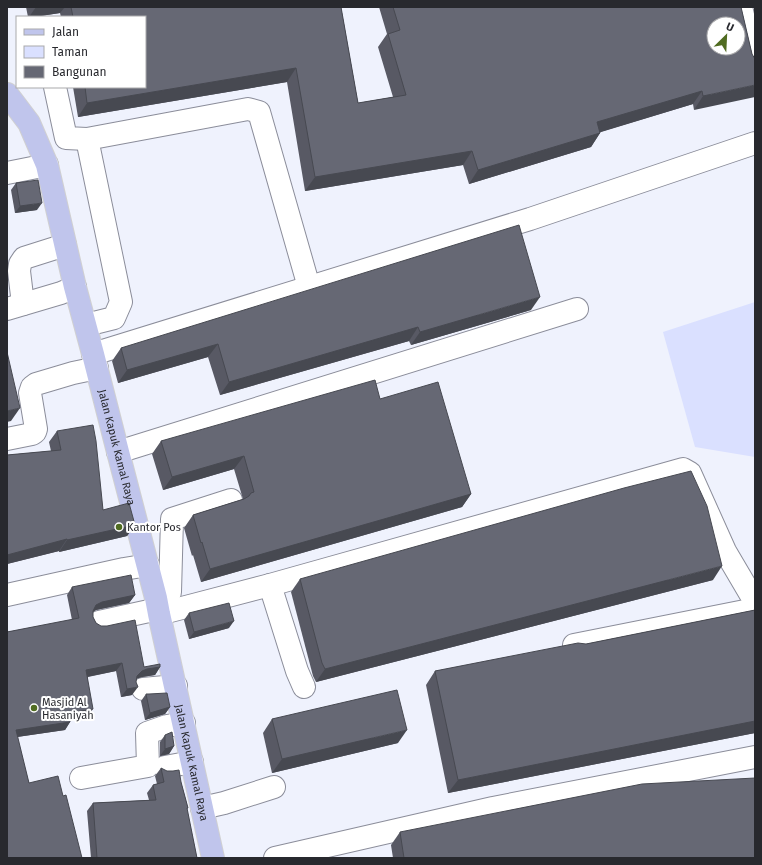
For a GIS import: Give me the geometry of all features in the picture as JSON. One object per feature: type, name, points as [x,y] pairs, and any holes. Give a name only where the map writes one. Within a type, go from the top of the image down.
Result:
[{"type":"main road","name":"Jalan Kapuk Kamal Raya","points":[[7,94],[29,123],[47,165],[75,288],[158,607],[184,722],[211,858]]},
{"type":"street","points":[[741,7],[755,64]]},
{"type":"street","points":[[55,88],[66,138],[87,139],[248,109],[259,112],[309,287]]},
{"type":"street","points":[[86,326],[114,318],[121,302],[87,139]]},
{"type":"street","points":[[7,439],[32,434],[35,432],[36,429],[30,393],[32,387],[36,384],[73,373],[95,361],[309,287],[530,219],[755,143]]},
{"type":"street","points":[[7,173],[47,165]]},
{"type":"street","points":[[65,245],[24,258],[20,264],[15,306],[75,288]]},
{"type":"street","points":[[118,452],[577,309]]},
{"type":"street","points":[[98,622],[158,607],[270,585],[683,468],[690,473],[725,551],[755,602]]},
{"type":"street","points":[[158,607],[170,592],[172,519],[232,500]]},
{"type":"street","points":[[7,595],[148,565]]},
{"type":"street","points":[[270,585],[297,671],[304,687]]},
{"type":"street","points":[[574,645],[755,610]]},
{"type":"street","points":[[143,689],[176,686]]},
{"type":"street","points":[[81,778],[148,766],[147,733],[166,726],[184,722]]},
{"type":"street","points":[[276,858],[492,808],[755,757]]},
{"type":"street","points":[[165,767],[192,762]]},
{"type":"street","points":[[202,808],[224,803],[274,787]]},
{"type":"green space","points":[[755,302],[755,457],[695,447],[663,332]]},
{"type":"building","points":[[71,7],[341,7],[358,103],[406,95],[388,34],[400,30],[393,7],[741,7],[743,16],[706,16],[706,56],[746,56],[746,28],[752,54],[755,59],[755,85],[703,96],[702,91],[597,122],[600,133],[478,170],[472,151],[315,177],[296,68],[87,103],[85,88],[146,88],[146,16],[73,16]]},
{"type":"building","points":[[38,180],[42,203],[20,206],[16,183]]},
{"type":"building","points":[[519,225],[540,297],[420,332],[418,327],[229,382],[218,344],[127,370],[121,348]]},
{"type":"building","points":[[7,352],[20,408],[7,411]]},
{"type":"building","points":[[375,380],[380,399],[438,382],[471,494],[210,569],[193,515],[244,499],[254,492],[244,456],[172,477],[161,441]]},
{"type":"building","points":[[93,425],[103,510],[129,503],[135,525],[67,539],[7,555],[7,455],[61,450],[57,431]]},
{"type":"building","points":[[691,471],[707,506],[722,566],[325,669],[322,663],[300,579],[624,488]]},
{"type":"building","points":[[131,575],[135,595],[102,602],[96,605],[93,611],[93,617],[96,623],[101,626],[135,620],[144,667],[160,664],[160,667],[142,671],[137,676],[136,682],[138,687],[127,689],[122,663],[86,670],[93,709],[69,713],[70,722],[16,730],[29,783],[58,776],[63,796],[66,795],[82,858],[7,858],[7,632],[79,618],[72,587]]},
{"type":"building","points":[[229,603],[234,621],[194,632],[189,613]]},
{"type":"building","points":[[755,610],[755,721],[458,780],[435,671],[578,643],[586,644]]},
{"type":"building","points":[[397,690],[407,730],[282,759],[272,719]]},
{"type":"building","points":[[167,693],[170,707],[150,713],[146,694]]},
{"type":"building","points":[[172,732],[174,746],[165,749],[165,735]]},
{"type":"building","points":[[161,768],[167,771],[179,770],[188,808],[197,858],[97,858],[93,803],[156,800],[153,785],[164,782]]},
{"type":"building","points":[[755,778],[755,858],[404,858],[400,832],[642,784]]},
{"type":"place","name":"Kantor Pos","points":[[119,527]]},
{"type":"place","name":"Masjid Al Hasaniyah","points":[[34,708]]}]
